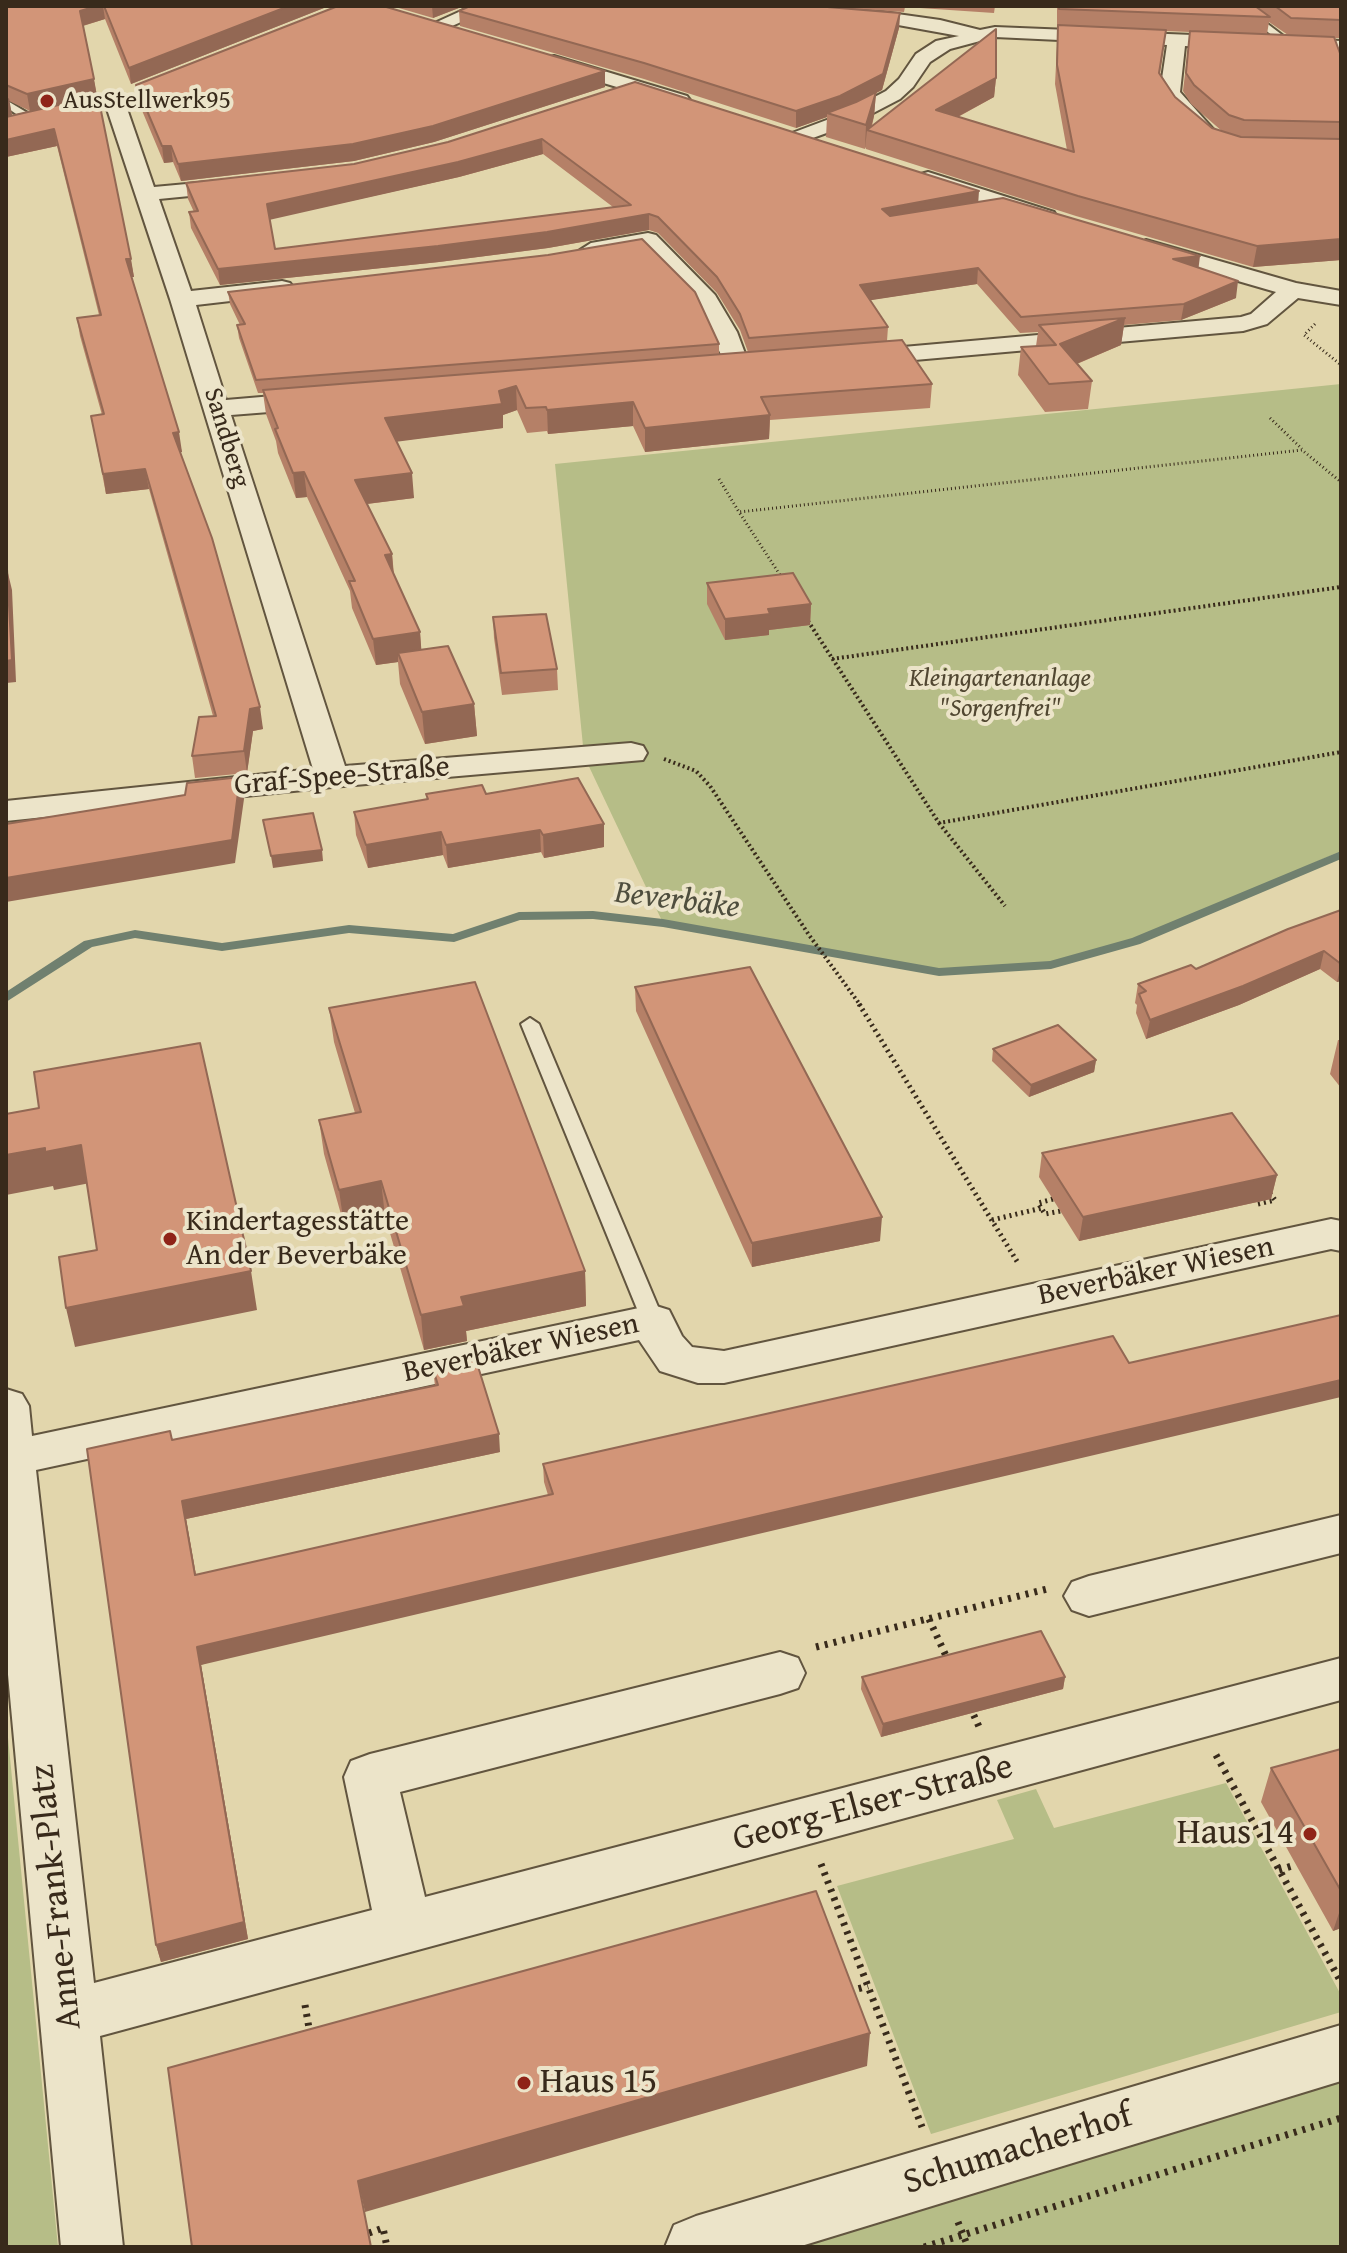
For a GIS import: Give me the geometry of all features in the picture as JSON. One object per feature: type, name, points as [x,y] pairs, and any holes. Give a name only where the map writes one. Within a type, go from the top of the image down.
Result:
[{"type":"street","points":[[437,26],[488,6]]},
{"type":"street","points":[[776,6],[801,12],[876,16],[940,25],[977,35]]},
{"type":"street","points":[[416,21],[469,37]]},
{"type":"street","points":[[799,137],[847,119],[893,95],[906,83],[925,56],[943,45],[977,35],[1030,32],[1341,47]]},
{"type":"street","points":[[1177,38],[1170,92],[1182,110],[1218,141]]},
{"type":"street","points":[[534,56],[699,106]]},
{"type":"street","points":[[595,100],[636,86]]},
{"type":"street","name":"Sandberg","points":[[114,99],[182,299],[332,777]]},
{"type":"street","points":[[6,125],[39,118]]},
{"type":"street","points":[[773,129],[827,146]]},
{"type":"street","points":[[912,173],[1067,224]]},
{"type":"street","points":[[148,194],[260,183]]},
{"type":"street","points":[[562,255],[648,240],[707,300],[750,366],[710,370]]},
{"type":"street","points":[[1127,241],[1293,290],[1341,298]]},
{"type":"street","points":[[182,299],[303,286]]},
{"type":"street","points":[[840,359],[1243,324],[1259,319],[1293,290]]},
{"type":"street","points":[[216,408],[341,398]]},
{"type":"street","name":"Graf-Spee-Straße","points":[[6,811],[332,777],[631,753]]},
{"type":"street","name":"Beverbäker Wiesen","points":[[9,1432],[653,1321],[663,1344],[676,1359],[698,1367],[724,1367],[1331,1234],[1341,1236]]},
{"type":"street","name":"Anne-Frank-Platz","points":[[9,1432],[13,1548],[69,2017],[92,2247]]},
{"type":"street","points":[[1089,1596],[1341,1534]]},
{"type":"street","points":[[404,1928],[370,1777],[780,1673]]},
{"type":"street","name":"Georg-Elser-Straße","points":[[69,2017],[1341,1679]]},
{"type":"street","name":"Schumacherhof","points":[[696,2247],[1341,2053]]},
{"type":"lane","points":[[1238,6],[1289,44]]},
{"type":"lane","points":[[6,103],[39,118]]},
{"type":"lane","points":[[987,210],[1013,206]]},
{"type":"lane","points":[[530,1024],[653,1321]]},
{"type":"path","points":[[1270,418],[1341,482]]},
{"type":"path","points":[[739,512],[1302,450]]},
{"type":"path","points":[[719,479],[785,582]]},
{"type":"path","points":[[833,659],[1340,589]]},
{"type":"path","points":[[804,615],[939,823],[1005,906]]},
{"type":"path","points":[[939,823],[1341,752]]},
{"type":"path","points":[[631,753],[678,763],[705,779],[809,935],[849,987],[1039,1298]]},
{"type":"path","points":[[1258,1204],[1275,1200],[1265,1186]]},
{"type":"path","points":[[1053,1199],[1038,1203],[1045,1214],[1061,1211]]},
{"type":"path","points":[[992,1220],[1042,1208]]},
{"type":"path","points":[[780,1673],[791,1654],[1064,1585],[1089,1596]]},
{"type":"path","points":[[929,1619],[948,1660]]},
{"type":"path","points":[[967,1702],[999,1770]]},
{"type":"path","points":[[1196,1718],[1341,1982]]},
{"type":"path","points":[[805,1822],[940,2174]]},
{"type":"path","points":[[1279,1870],[1295,1865]]},
{"type":"path","points":[[296,1957],[313,2048]]},
{"type":"path","points":[[839,1994],[868,1986]]},
{"type":"path","points":[[924,2247],[1341,2118]]},
{"type":"path","points":[[369,2233],[383,2228],[387,2247]]},
{"type":"green space","name":"Kleingartenanlage \"Sorgenfrei\"","points":[[1341,384],[1341,851],[1136,941],[1059,963],[939,972],[663,923],[584,756],[555,464]]},
{"type":"green space","points":[[6,1717],[58,2247],[6,2247]]},
{"type":"green space","points":[[1226,1783],[1341,1995],[1341,2012],[931,2134],[837,1886],[1014,1839],[997,1800],[1036,1789],[1054,1828]]},
{"type":"green space","points":[[1341,2075],[1341,2247],[775,2247]]},
{"type":"building","points":[[6,6],[97,6],[80,11],[94,79],[27,94],[6,85]]},
{"type":"building","points":[[104,6],[289,6],[129,68]]},
{"type":"building","points":[[338,6],[383,6],[605,71],[433,126],[353,144],[178,164],[171,146],[162,146],[136,85]]},
{"type":"building","points":[[470,6],[815,6],[900,13],[883,74],[840,96],[796,111],[644,63],[459,11]]},
{"type":"building","points":[[1059,6],[1255,6],[1270,17],[1059,9]]},
{"type":"building","points":[[1275,6],[1341,6],[1341,20],[1291,18]]},
{"type":"building","points":[[1058,25],[1166,30],[1159,73],[1175,97],[1212,128],[1241,137],[1341,139],[1341,239],[1257,246],[1078,196],[867,130],[996,29],[996,78],[936,110],[1074,152],[1057,65]]},
{"type":"building","points":[[1190,31],[1334,37],[1341,56],[1341,122],[1244,120],[1229,115],[1194,85],[1186,73]]},
{"type":"building","points":[[635,82],[979,191],[882,209],[890,216],[1003,198],[1200,256],[1173,259],[1238,281],[1184,304],[1021,317],[978,268],[860,285],[888,327],[749,338],[740,314],[717,277],[658,217],[649,214],[547,232],[438,246],[218,269],[189,212],[198,211],[186,183],[354,164],[448,142]],"holes":[[[542,139],[631,205],[275,249],[267,204],[458,162]]]},
{"type":"building","points":[[876,92],[866,125],[827,113],[856,102]]},
{"type":"building","points":[[98,96],[131,259],[126,259],[179,432],[173,433],[212,538],[260,707],[250,709],[244,751],[192,756],[199,717],[216,716],[145,469],[103,474],[91,416],[104,414],[77,318],[101,315],[54,129],[6,140],[6,117]]},
{"type":"building","points":[[642,239],[695,292],[719,344],[256,380],[237,325],[245,324],[228,292],[548,255]]},
{"type":"building","points":[[1125,318],[1060,344],[1092,381],[1049,384],[1021,347],[1056,345],[1039,325]]},
{"type":"building","points":[[902,340],[932,384],[761,397],[770,415],[645,428],[633,402],[547,410],[546,407],[526,408],[516,386],[499,391],[502,404],[385,418],[412,473],[355,480],[392,554],[385,555],[420,632],[373,639],[349,581],[355,581],[304,472],[293,473],[263,390]]},
{"type":"building","points":[[6,569],[12,660],[6,661]]},
{"type":"building","points":[[793,573],[811,604],[768,609],[770,614],[725,619],[707,583]]},
{"type":"building","points":[[546,614],[557,669],[501,673],[493,617]]},
{"type":"building","points":[[448,646],[474,704],[422,712],[398,653]]},
{"type":"building","points":[[240,777],[232,840],[6,878],[6,824],[185,795],[187,783]]},
{"type":"building","points":[[578,778],[604,824],[543,835],[540,830],[446,845],[441,832],[366,845],[354,812],[428,799],[426,794],[482,785],[486,794]]},
{"type":"building","points":[[313,813],[322,850],[271,856],[263,820]]},
{"type":"building","points":[[1341,910],[1341,964],[1324,951],[1243,986],[1150,1020],[1139,994],[1146,991],[1138,984],[1191,965],[1196,969]]},
{"type":"building","points":[[750,967],[882,1217],[752,1243],[635,987]]},
{"type":"building","points":[[475,982],[585,1271],[461,1297],[464,1306],[421,1315],[381,1181],[339,1190],[319,1120],[361,1112],[329,1008]]},
{"type":"building","points":[[1058,1025],[1096,1060],[1031,1085],[993,1049]]},
{"type":"building","name":"Kindertagesstätte An der Beverbäke","points":[[200,1043],[251,1271],[66,1308],[59,1257],[97,1250],[81,1145],[6,1155],[6,1114],[39,1108],[34,1072]]},
{"type":"building","points":[[1232,1113],[1277,1175],[1083,1217],[1042,1153]]},
{"type":"building","points":[[1341,1315],[1341,1380],[197,1647],[244,1922],[156,1945],[87,1449],[170,1431],[172,1440],[438,1385],[433,1369],[476,1360],[499,1434],[182,1501],[195,1575],[553,1494],[543,1464],[1113,1336],[1129,1363]]},
{"type":"building","points":[[1041,1631],[1065,1677],[883,1724],[862,1677]]},
{"type":"building","points":[[1341,1749],[1341,1891],[1271,1768]]},
{"type":"building","name":"Haus 15","points":[[816,1891],[870,2033],[358,2181],[371,2247],[192,2247],[168,2068]]},
{"type":"waterway","name":"Beverbäke","points":[[6,998],[88,944],[135,934],[222,947],[349,929],[454,938],[519,916],[593,915],[663,923],[939,972],[1051,965],[1136,941],[1341,855]]},
{"type":"place","name":"AusStellwerk95","points":[[47,101]]},
{"type":"place","name":"Kindertagesstätte An der Beverbäke","points":[[170,1239]]},
{"type":"place","name":"Haus 14","points":[[1310,1834]]},
{"type":"place","name":"Haus 15","points":[[524,2083]]}]
